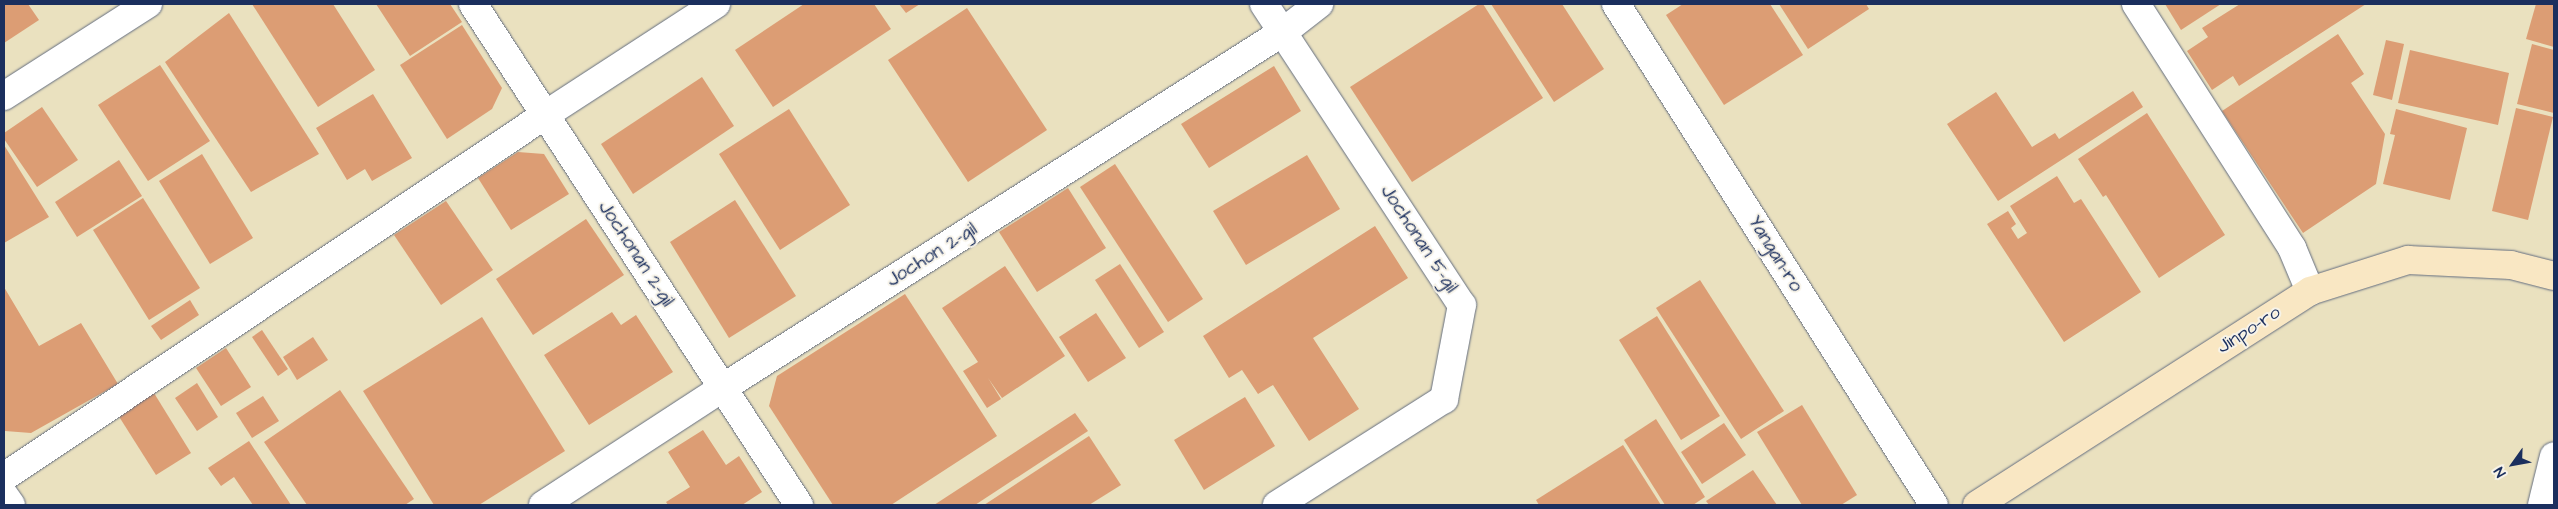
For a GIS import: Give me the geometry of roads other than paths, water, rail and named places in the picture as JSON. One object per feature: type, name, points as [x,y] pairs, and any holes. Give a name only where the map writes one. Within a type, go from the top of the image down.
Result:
[{"type":"street","points":[[4,96],[148,4]]},
{"type":"street","name":"Jochonan 2-gil","points":[[473,4],[799,505]]},
{"type":"street","points":[[4,477],[545,115],[716,4]]},
{"type":"street","name":"Jochonan 5-gil","points":[[1264,4],[1462,305],[1444,399],[1277,505]]},
{"type":"street","name":"Jochon 2-gil","points":[[543,505],[724,387],[1283,32],[1319,4]]},
{"type":"street","name":"Yangan-ro","points":[[1616,4],[1934,505]]},
{"type":"street","points":[[2136,4],[2292,248],[2310,291]]},
{"type":"street","name":"Jinpo-ro","points":[[1977,505],[2310,291],[2408,260],[2511,265],[2554,276]]},
{"type":"street","points":[[2542,505],[2554,456]]},
{"type":"street","points":[[4,495],[11,505]]}]
